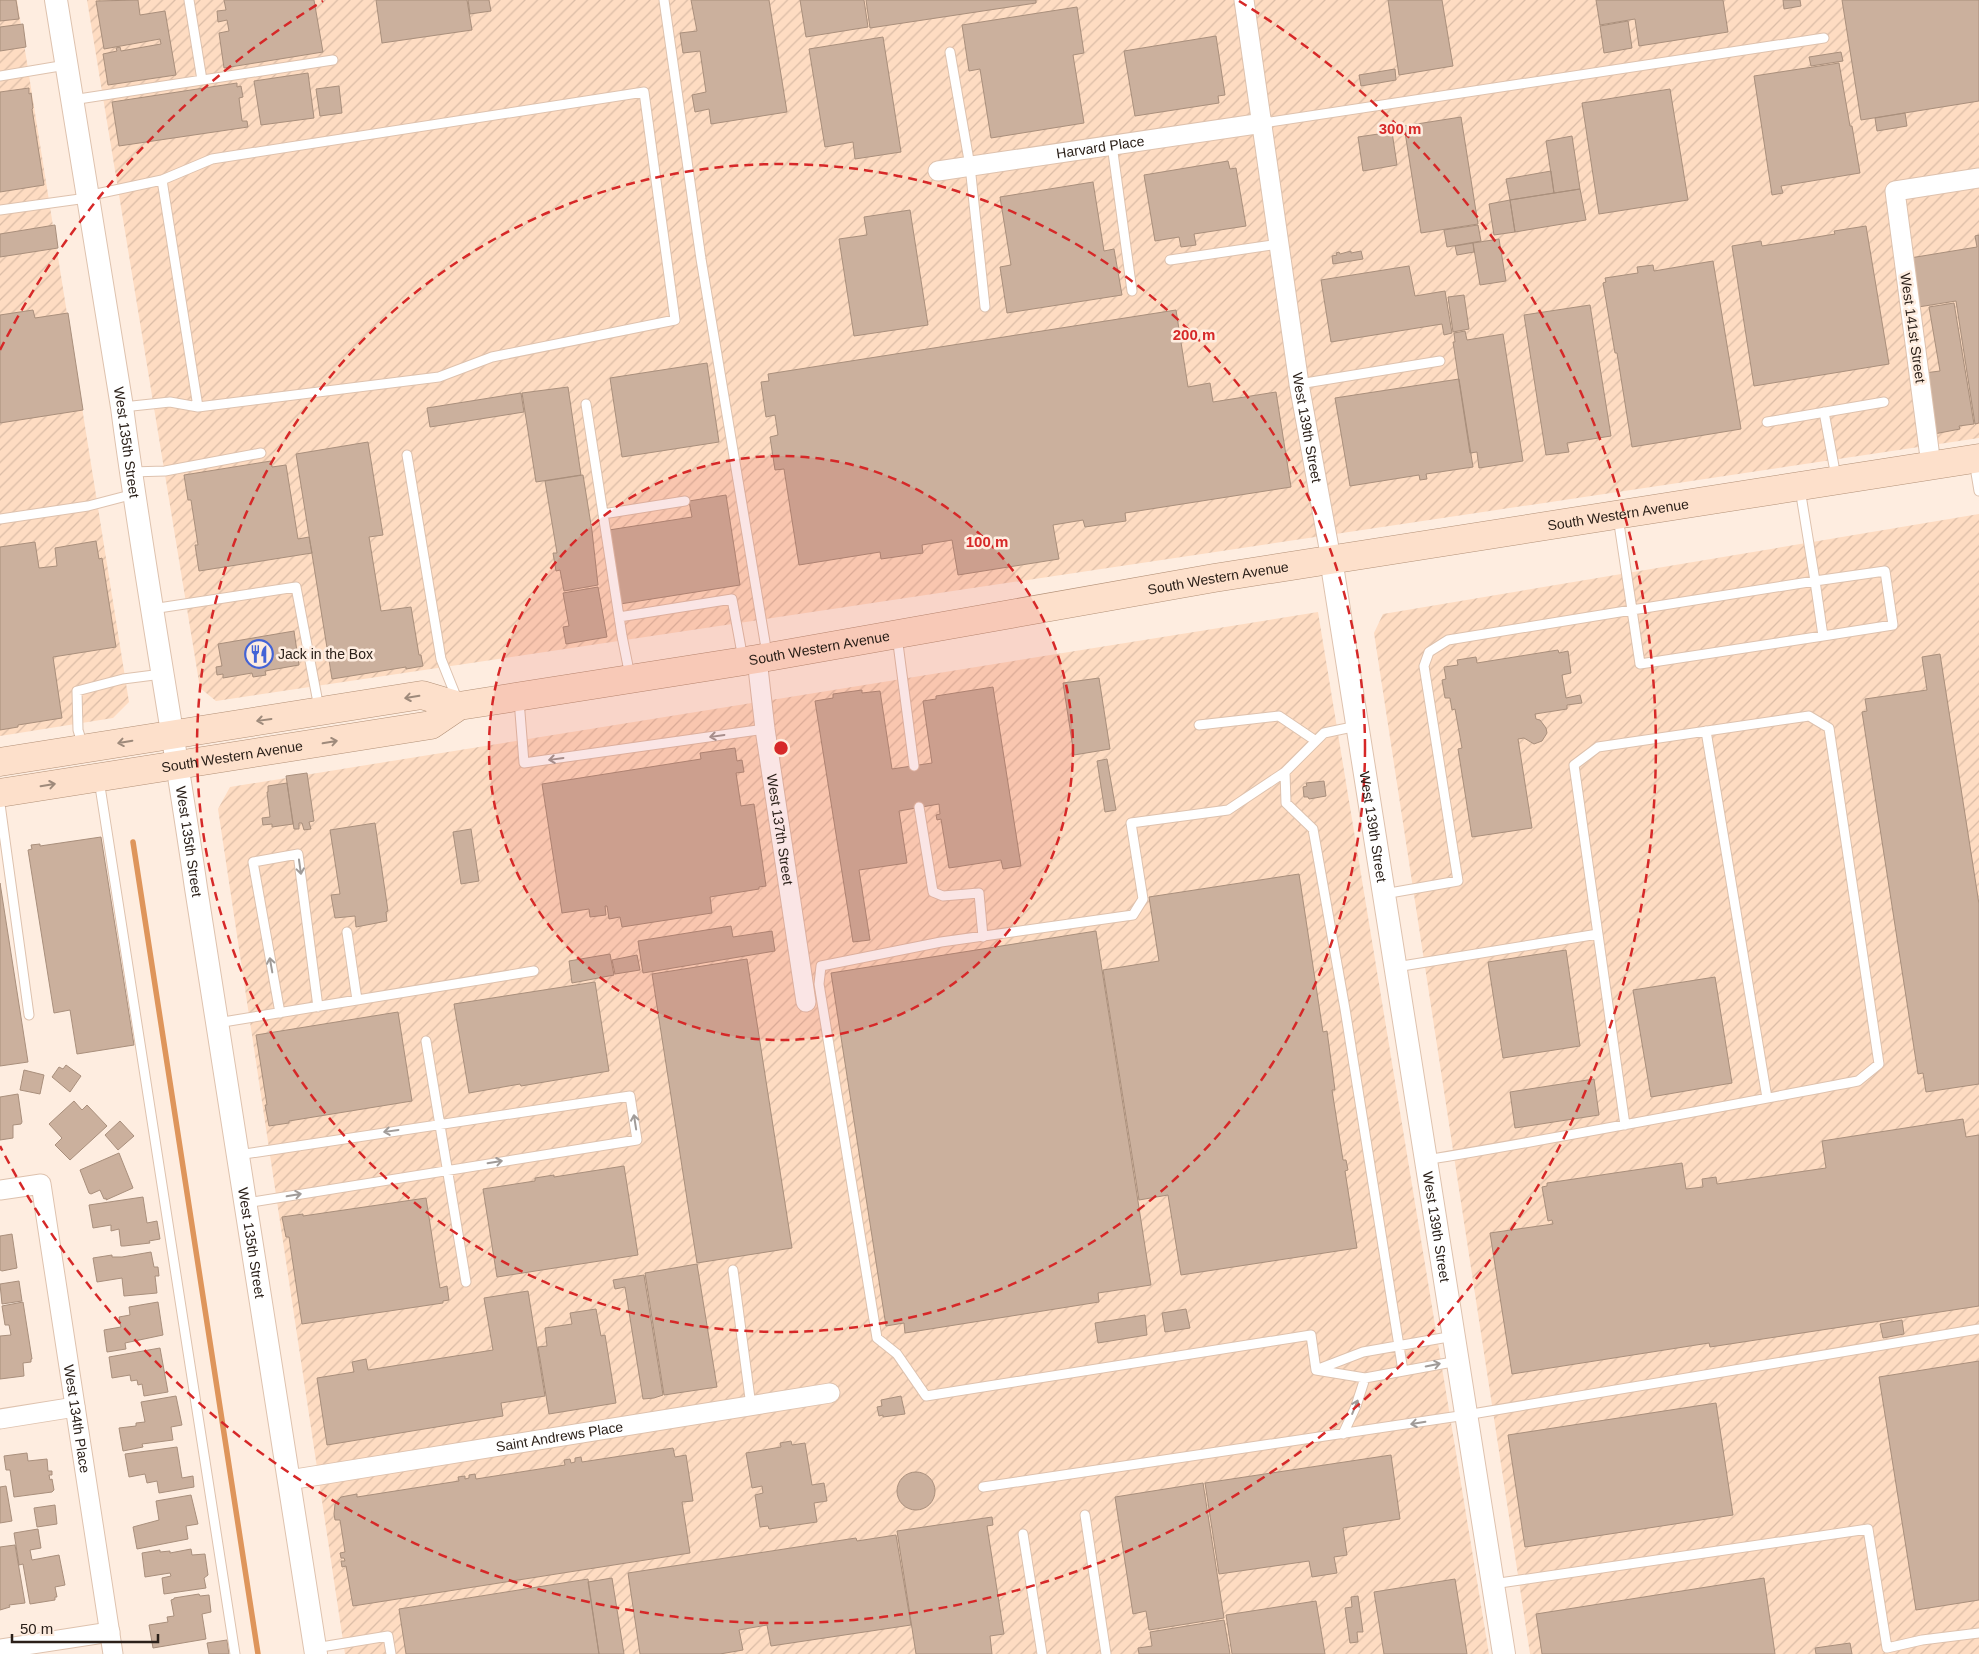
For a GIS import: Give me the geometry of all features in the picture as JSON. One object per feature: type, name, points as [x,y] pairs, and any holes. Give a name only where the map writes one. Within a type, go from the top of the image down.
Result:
[{"type":"main road","name":"South Western Avenue","points":[[0,793],[431,725],[460,706],[756,658],[1331,559],[1976,458]]},
{"type":"main road","name":"South Western Avenue","points":[[0,762],[422,695],[460,706]]},
{"type":"street","name":"West 135th Street","points":[[56,0],[122,407],[132,483],[178,764],[316,1651]]},
{"type":"street","name":"West 139th Street","points":[[1244,0],[1299,384],[1331,559],[1504,1654]]},
{"type":"street","name":"Harvard Place","points":[[938,171],[1263,123]]},
{"type":"street","name":"West 141st Street","points":[[1931,466],[1894,191],[1979,178]]},
{"type":"street","name":"West 137th Street","points":[[756,658],[806,1002]]},
{"type":"street","name":"West 134th Place","points":[[0,1190],[41,1184],[113,1654]]},
{"type":"street","name":"Saint Andrews Place","points":[[289,1480],[830,1393]]},
{"type":"street","points":[[0,1419],[76,1407]]},
{"type":"street","points":[[0,1649],[110,1632]]},
{"type":"lane","points":[[189,0],[202,80]]},
{"type":"lane","points":[[664,0],[756,658]]},
{"type":"lane","points":[[1263,123],[1824,38]]},
{"type":"lane","points":[[950,52],[970,166],[985,307]]},
{"type":"lane","points":[[72,100],[333,60]]},
{"type":"lane","points":[[0,76],[66,66]]},
{"type":"lane","points":[[0,210],[87,197],[162,180],[212,159],[644,92],[676,320],[492,358],[440,377],[198,407],[170,402],[122,407]]},
{"type":"lane","points":[[1112,145],[1132,291]]},
{"type":"lane","points":[[162,180],[198,407]]},
{"type":"lane","points":[[1170,260],[1280,244]]},
{"type":"lane","points":[[1299,384],[1440,361]]},
{"type":"lane","points":[[1767,422],[1884,402]]},
{"type":"lane","points":[[586,404],[619,617],[631,679]]},
{"type":"lane","points":[[1824,412],[1836,480]]},
{"type":"lane","points":[[0,519],[88,506],[132,483],[165,471],[260,453]]},
{"type":"lane","points":[[407,456],[441,659],[460,706]]},
{"type":"lane","points":[[1976,458],[1979,491]]},
{"type":"lane","points":[[1800,486],[1823,636]]},
{"type":"lane","points":[[603,514],[685,501]]},
{"type":"lane","points":[[1384,894],[1458,881],[1424,666],[1429,652],[1448,640],[1632,610],[1815,581],[1885,571],[1893,625],[1640,664],[1632,610],[1617,515]]},
{"type":"lane","points":[[152,609],[296,586],[319,712]]},
{"type":"lane","points":[[619,617],[732,599],[756,658]]},
{"type":"lane","points":[[896,634],[914,766]]},
{"type":"lane","points":[[83,749],[78,730],[77,691],[123,678],[162,674]]},
{"type":"lane","points":[[519,696],[524,763],[765,729]]},
{"type":"lane","points":[[1199,725],[1279,716],[1316,741]]},
{"type":"lane","points":[[1426,1160],[1625,1125],[1858,1081],[1879,1064],[1829,728],[1809,716],[1598,747],[1574,765],[1625,1125]]},
{"type":"lane","points":[[1316,1370],[1311,1335],[926,1396],[897,1354],[877,1338],[819,984],[822,966],[941,942],[1133,915],[1143,899],[1131,823],[1228,810],[1285,772],[1324,733],[1357,726]]},
{"type":"lane","points":[[1706,731],[1767,1098]]},
{"type":"lane","points":[[1285,772],[1286,803],[1313,829],[1345,1008],[1403,1371]]},
{"type":"lane","points":[[99,777],[235,1654]]},
{"type":"lane","points":[[0,804],[29,1015]]},
{"type":"lane","points":[[919,807],[933,892],[943,896],[978,893],[983,936]]},
{"type":"lane","points":[[280,1013],[253,862],[298,854],[318,1006]]},
{"type":"lane","points":[[347,932],[357,1000]]},
{"type":"lane","points":[[1396,967],[1598,934]]},
{"type":"lane","points":[[217,1023],[534,971]]},
{"type":"lane","points":[[426,1041],[466,1282]]},
{"type":"lane","points":[[238,1155],[630,1096],[638,1140],[246,1204]]},
{"type":"lane","points":[[733,1270],[751,1406]]},
{"type":"lane","points":[[983,1487],[1466,1416],[1979,1328]]},
{"type":"lane","points":[[1316,1370],[1362,1352],[1454,1336]]},
{"type":"lane","points":[[1316,1370],[1366,1378],[1458,1360]]},
{"type":"lane","points":[[1343,1434],[1366,1378]]},
{"type":"lane","points":[[1085,1515],[1106,1654]]},
{"type":"lane","points":[[1493,1584],[1868,1530],[1887,1648],[1922,1640],[1979,1632]]},
{"type":"lane","points":[[1023,1534],[1042,1654]]},
{"type":"lane","points":[[316,1651],[388,1636],[391,1654]]},
{"type":"shaded area","points":[[0,0],[17,0],[129,702],[113,718],[0,736]]},
{"type":"shaded area","points":[[87,0],[1979,0],[1979,438],[216,701],[200,688]]},
{"type":"shaded area","points":[[1979,514],[1979,1654],[1530,1654],[1374,633],[1383,614]]},
{"type":"shaded area","points":[[1318,612],[1489,1654],[345,1654],[218,809],[230,787]]},
{"type":"building","points":[[0,0],[16,0],[19,19],[0,21]]},
{"type":"building","points":[[138,0],[140,15],[165,11],[176,75],[108,85],[103,54],[117,51],[116,48],[120,47],[121,51],[161,44],[160,39],[104,49],[96,1]]},
{"type":"building","points":[[224,0],[314,0],[323,52],[224,68],[219,33],[229,31],[227,20],[218,22],[217,11],[226,10]]},
{"type":"building","points":[[376,0],[467,0],[472,30],[382,43]]},
{"type":"building","points":[[468,0],[489,0],[491,11],[470,14]]},
{"type":"building","points":[[691,0],[769,0],[787,112],[711,124],[709,109],[695,112],[692,95],[706,92],[700,51],[683,53],[680,33],[697,31]]},
{"type":"building","points":[[800,0],[864,0],[868,27],[806,37]]},
{"type":"building","points":[[866,0],[1036,0],[1036,3],[870,28]]},
{"type":"building","points":[[1388,0],[1442,0],[1453,66],[1399,75]]},
{"type":"building","points":[[1596,0],[1723,0],[1728,32],[1639,46],[1635,19],[1600,25]]},
{"type":"building","points":[[1783,0],[1800,0],[1801,6],[1784,9]]},
{"type":"building","points":[[1842,0],[1979,0],[1979,101],[1861,120]]},
{"type":"building","points":[[1077,7],[1084,53],[1073,55],[1084,123],[991,138],[980,69],[969,71],[962,25]]},
{"type":"building","points":[[1628,21],[1632,48],[1604,53],[1600,26]]},
{"type":"building","points":[[23,24],[26,47],[0,51],[0,27]]},
{"type":"building","points":[[1216,36],[1225,95],[1218,96],[1219,103],[1135,116],[1124,51]]},
{"type":"building","points":[[883,37],[901,152],[855,159],[853,142],[825,147],[809,49]]},
{"type":"building","points":[[1841,52],[1843,61],[1811,66],[1809,57]]},
{"type":"building","points":[[1839,63],[1860,173],[1781,186],[1783,193],[1772,195],[1754,76]]},
{"type":"building","points":[[1395,69],[1396,80],[1361,86],[1359,75]]},
{"type":"building","points":[[308,73],[314,118],[261,125],[254,81]]},
{"type":"building","points":[[237,83],[237,87],[241,86],[243,97],[239,98],[242,121],[247,121],[248,127],[119,146],[112,102]]},
{"type":"building","points":[[339,86],[342,113],[320,116],[316,89]]},
{"type":"building","points":[[29,88],[44,185],[0,192],[0,92]]},
{"type":"building","points":[[1670,89],[1688,200],[1599,214],[1582,103]]},
{"type":"building","points":[[1905,113],[1907,126],[1877,131],[1875,118]]},
{"type":"building","points":[[1461,117],[1478,224],[1421,233],[1404,126]]},
{"type":"building","points":[[1392,132],[1397,165],[1363,171],[1358,137]]},
{"type":"building","points":[[1572,136],[1580,189],[1554,193],[1546,141]]},
{"type":"building","points":[[1228,161],[1230,169],[1236,168],[1246,226],[1194,234],[1196,245],[1181,247],[1179,237],[1155,241],[1144,175]]},
{"type":"building","points":[[1551,171],[1554,193],[1510,200],[1506,179]]},
{"type":"building","points":[[1093,182],[1104,251],[1114,249],[1122,295],[1007,313],[1000,267],[1011,265],[1000,197]]},
{"type":"building","points":[[1580,189],[1586,220],[1515,232],[1510,200]]},
{"type":"building","points":[[1510,200],[1515,232],[1494,235],[1489,204]]},
{"type":"building","points":[[910,210],[928,325],[854,336],[839,239],[867,235],[864,217]]},
{"type":"building","points":[[55,225],[58,248],[0,257],[0,234]]},
{"type":"building","points":[[1478,225],[1481,241],[1447,247],[1444,230]]},
{"type":"building","points":[[1866,226],[1889,364],[1754,386],[1732,246],[1761,241],[1762,246],[1835,234],[1834,231]]},
{"type":"building","points":[[1979,235],[1979,423],[1975,424],[1956,301],[1912,308],[1904,259],[1977,247],[1975,236]]},
{"type":"building","points":[[1499,239],[1506,281],[1480,285],[1473,243]]},
{"type":"building","points":[[1473,243],[1474,252],[1457,255],[1455,246]]},
{"type":"building","points":[[1351,251],[1351,253],[1361,251],[1363,259],[1333,264],[1332,256],[1337,255],[1336,253],[1339,252],[1340,254]]},
{"type":"building","points":[[1713,261],[1741,429],[1632,447],[1617,353],[1615,353],[1603,283],[1606,282],[1605,278],[1638,273],[1637,267],[1653,265],[1654,271]]},
{"type":"building","points":[[1409,266],[1415,296],[1445,291],[1452,333],[1444,335],[1442,324],[1331,342],[1321,280]]},
{"type":"building","points":[[1464,295],[1469,329],[1453,332],[1448,297]]},
{"type":"building","points":[[1954,303],[1974,424],[1959,426],[1960,429],[1934,434],[1924,373],[1940,371],[1929,307]]},
{"type":"building","points":[[1590,305],[1611,436],[1567,443],[1569,452],[1546,455],[1524,315]]},
{"type":"building","points":[[33,310],[35,318],[68,313],[83,410],[0,423],[0,315]]},
{"type":"building","points":[[1176,310],[1188,387],[1210,383],[1213,402],[1276,392],[1291,487],[1125,513],[1126,521],[1085,527],[1083,520],[1053,525],[1059,559],[958,575],[952,540],[922,545],[923,553],[881,559],[880,552],[799,565],[784,469],[775,470],[770,437],[778,435],[775,415],[766,417],[761,382],[769,381],[768,374]]},
{"type":"building","points":[[1465,331],[1467,340],[1503,334],[1523,461],[1479,468],[1477,452],[1470,453],[1453,342],[1455,342],[1454,333]]},
{"type":"building","points":[[707,363],[719,442],[622,457],[610,378]]},
{"type":"building","points":[[1459,379],[1473,467],[1426,474],[1427,479],[1420,480],[1419,475],[1350,486],[1335,398]]},
{"type":"building","points":[[568,387],[581,475],[536,482],[522,393]]},
{"type":"building","points":[[521,393],[524,412],[430,427],[427,408]]},
{"type":"building","points":[[368,442],[383,535],[369,537],[381,611],[411,607],[419,655],[421,655],[423,666],[332,679],[296,454]]},
{"type":"building","points":[[271,461],[272,467],[286,465],[298,539],[309,537],[312,553],[199,571],[195,545],[198,545],[191,500],[188,500],[184,475]]},
{"type":"building","points":[[583,475],[598,585],[564,591],[560,570],[556,571],[553,553],[557,553],[545,481]]},
{"type":"building","points":[[726,495],[740,585],[620,604],[609,530],[692,517],[689,501]]},
{"type":"building","points":[[96,541],[99,559],[102,558],[116,647],[53,657],[62,718],[0,730],[0,547],[35,542],[39,568],[57,566],[55,548]]},
{"type":"building","points":[[598,587],[607,637],[566,644],[563,627],[569,626],[563,593]]},
{"type":"building","name":"Jack in the Box","points":[[294,631],[299,665],[265,671],[266,675],[253,677],[252,673],[223,678],[223,674],[217,675],[216,667],[222,666],[218,644]]},
{"type":"building","points":[[1558,650],[1559,653],[1568,651],[1571,673],[1562,675],[1566,698],[1580,695],[1582,703],[1567,705],[1567,709],[1535,714],[1536,719],[1540,720],[1546,728],[1547,733],[1542,741],[1534,744],[1524,738],[1518,739],[1532,828],[1472,837],[1458,749],[1462,748],[1455,709],[1452,710],[1450,698],[1445,698],[1442,680],[1446,679],[1444,667],[1458,665],[1457,660],[1476,657],[1477,663]]},
{"type":"building","points":[[1940,654],[1979,904],[1979,1084],[1926,1092],[1923,1073],[1918,1074],[1862,712],[1867,711],[1865,699],[1927,690],[1922,657]]},
{"type":"building","points":[[1099,678],[1110,749],[1074,755],[1063,683]]},
{"type":"building","points":[[993,687],[1021,866],[1003,869],[1001,860],[949,868],[941,819],[937,820],[936,815],[940,814],[939,804],[899,811],[907,863],[859,870],[870,940],[853,942],[815,701],[833,698],[833,694],[862,690],[862,693],[880,691],[892,769],[932,763],[923,701],[936,699],[936,696]]},
{"type":"building","points":[[735,748],[737,761],[742,760],[744,772],[736,773],[741,806],[754,804],[766,886],[759,887],[759,889],[710,897],[712,913],[622,927],[620,917],[609,919],[607,906],[605,906],[606,915],[590,917],[589,909],[562,913],[542,784],[701,759],[700,753]]},
{"type":"building","points":[[1107,759],[1116,810],[1105,812],[1097,761]]},
{"type":"building","points":[[307,773],[314,821],[309,822],[311,829],[304,830],[302,823],[299,823],[299,829],[294,829],[286,776]]},
{"type":"building","points":[[1324,781],[1326,796],[1309,799],[1304,797],[1303,787],[1307,786],[1306,783]]},
{"type":"building","points":[[287,783],[293,824],[272,827],[272,824],[263,825],[262,818],[270,817],[268,786]]},
{"type":"building","points":[[375,823],[388,911],[386,912],[387,921],[356,927],[355,916],[335,918],[331,895],[340,894],[330,830]]},
{"type":"building","points":[[471,829],[479,881],[461,884],[453,832]]},
{"type":"building","points":[[101,837],[134,1045],[77,1054],[70,1010],[54,1013],[28,850],[32,849],[31,845],[40,844],[40,846]]},
{"type":"building","points":[[1299,874],[1323,1032],[1327,1031],[1335,1090],[1332,1090],[1343,1160],[1346,1160],[1348,1170],[1345,1171],[1357,1248],[1181,1275],[1168,1195],[1139,1200],[1103,970],[1159,961],[1149,897]]},
{"type":"building","points":[[0,883],[28,1062],[0,1066]]},
{"type":"building","points":[[731,926],[733,937],[772,931],[775,951],[643,973],[638,941]]},
{"type":"building","points":[[1096,931],[1151,1285],[1098,1293],[1099,1302],[905,1333],[904,1323],[886,1326],[831,973]]},
{"type":"building","points":[[1566,950],[1580,1046],[1503,1058],[1488,962]]},
{"type":"building","points":[[610,954],[614,975],[572,983],[569,961]]},
{"type":"building","points":[[637,955],[640,970],[615,974],[612,960]]},
{"type":"building","points":[[747,959],[792,1248],[697,1263],[652,974]]},
{"type":"building","points":[[1715,977],[1732,1083],[1651,1097],[1633,990]]},
{"type":"building","points":[[595,982],[609,1071],[469,1093],[454,1004]]},
{"type":"building","points":[[398,1012],[412,1101],[269,1126],[256,1035]]},
{"type":"building","points":[[66,1065],[81,1076],[70,1092],[52,1077],[59,1067],[63,1069]]},
{"type":"building","points":[[24,1070],[44,1075],[40,1094],[20,1090]]},
{"type":"building","points":[[1594,1079],[1599,1115],[1515,1128],[1510,1092]]},
{"type":"building","points":[[18,1094],[22,1122],[21,1124],[13,1125],[13,1138],[0,1140],[0,1097]]},
{"type":"building","points":[[74,1101],[82,1110],[87,1105],[107,1126],[70,1160],[55,1145],[62,1138],[49,1124]]},
{"type":"building","points":[[1963,1119],[1966,1137],[1979,1135],[1979,1306],[1710,1347],[1709,1343],[1512,1374],[1490,1233],[1553,1224],[1552,1220],[1548,1221],[1542,1187],[1547,1186],[1547,1183],[1682,1163],[1686,1189],[1703,1187],[1702,1179],[1716,1177],[1717,1184],[1826,1168],[1822,1141]]},
{"type":"building","points":[[120,1121],[134,1136],[118,1150],[105,1135]]},
{"type":"building","points":[[119,1153],[133,1188],[106,1200],[100,1190],[89,1193],[80,1170]]},
{"type":"building","points":[[624,1166],[638,1255],[497,1277],[483,1189],[535,1181],[535,1178],[554,1175],[554,1177]]},
{"type":"building","points":[[143,1197],[147,1223],[157,1221],[160,1239],[149,1241],[150,1243],[121,1246],[119,1229],[111,1231],[111,1225],[93,1228],[89,1205]]},
{"type":"building","points":[[426,1198],[440,1288],[447,1286],[449,1300],[443,1301],[443,1303],[302,1324],[289,1237],[286,1237],[282,1217],[303,1214],[303,1216]]},
{"type":"building","points":[[12,1234],[17,1268],[2,1271],[0,1270],[0,1236]]},
{"type":"building","points":[[151,1252],[154,1267],[158,1267],[159,1276],[155,1276],[157,1293],[124,1296],[122,1278],[97,1282],[93,1258],[112,1255],[112,1257],[122,1257]]},
{"type":"building","points":[[697,1264],[717,1387],[664,1395],[645,1273]]},
{"type":"building","points":[[644,1275],[663,1395],[643,1399],[625,1287],[615,1289],[613,1280]]},
{"type":"building","points":[[19,1281],[22,1301],[2,1304],[0,1284]]},
{"type":"building","points":[[528,1291],[545,1396],[501,1403],[503,1416],[327,1445],[317,1378],[354,1372],[352,1362],[366,1359],[368,1370],[493,1350],[484,1298]]},
{"type":"building","points":[[23,1302],[32,1359],[31,1362],[23,1363],[24,1376],[0,1379],[0,1336],[11,1335],[9,1325],[5,1325],[2,1306]]},
{"type":"building","points":[[158,1302],[163,1335],[125,1343],[126,1349],[107,1352],[104,1330],[121,1327],[119,1317],[130,1315],[129,1307]]},
{"type":"building","points":[[596,1309],[601,1336],[605,1335],[616,1403],[549,1414],[538,1347],[547,1346],[545,1328],[572,1324],[570,1313]]},
{"type":"building","points":[[1186,1309],[1190,1328],[1165,1332],[1162,1313]]},
{"type":"building","points":[[1145,1315],[1147,1335],[1098,1343],[1095,1323]]},
{"type":"building","points":[[1902,1320],[1904,1334],[1883,1338],[1880,1324]]},
{"type":"building","points":[[160,1348],[168,1392],[144,1396],[142,1384],[138,1385],[137,1380],[131,1381],[130,1375],[112,1378],[109,1357]]},
{"type":"building","points":[[1979,1361],[1979,1600],[1916,1610],[1879,1377]]},
{"type":"building","points":[[176,1396],[182,1425],[171,1427],[173,1440],[142,1444],[143,1447],[123,1451],[119,1428],[136,1426],[136,1423],[145,1422],[141,1402]]},
{"type":"building","points":[[901,1396],[905,1414],[879,1416],[877,1407],[882,1406],[881,1400]]},
{"type":"building","points":[[1716,1403],[1733,1515],[1525,1547],[1508,1435]]},
{"type":"building","points":[[791,1441],[792,1445],[805,1443],[812,1485],[824,1483],[827,1501],[814,1503],[817,1522],[769,1529],[768,1526],[760,1527],[755,1495],[763,1493],[762,1486],[752,1488],[746,1453],[781,1447],[780,1443]]},
{"type":"building","points":[[177,1447],[182,1478],[193,1476],[194,1487],[159,1493],[157,1481],[147,1483],[145,1474],[129,1477],[125,1454]]},
{"type":"building","points":[[673,1448],[675,1457],[686,1455],[693,1501],[682,1502],[690,1553],[353,1606],[346,1566],[342,1567],[341,1561],[345,1561],[344,1558],[341,1558],[340,1553],[345,1552],[340,1520],[335,1520],[334,1514],[335,1504],[341,1497],[357,1494],[357,1497],[459,1481],[458,1477],[465,1476],[465,1479],[469,1478],[469,1475],[475,1474],[476,1479],[565,1465],[564,1460],[570,1459],[571,1463],[575,1462],[575,1458],[581,1457],[582,1462]]},
{"type":"building","points":[[27,1453],[28,1461],[47,1459],[48,1471],[52,1471],[52,1475],[49,1475],[50,1480],[52,1479],[54,1490],[52,1492],[14,1497],[10,1470],[6,1470],[4,1456]]},
{"type":"building","points":[[1391,1455],[1400,1519],[1343,1528],[1347,1555],[1334,1557],[1337,1573],[1312,1577],[1309,1561],[1219,1574],[1205,1483]]},
{"type":"building","points":[[916,1472],[930,1477],[935,1491],[930,1505],[916,1510],[902,1505],[897,1491],[902,1477]]},
{"type":"building","points":[[1203,1483],[1224,1618],[1149,1630],[1146,1611],[1133,1614],[1115,1497]]},
{"type":"building","points":[[6,1486],[12,1521],[0,1523],[0,1487]]},
{"type":"building","points":[[191,1495],[198,1524],[186,1526],[188,1539],[137,1549],[133,1527],[159,1520],[156,1501]]},
{"type":"building","points":[[55,1505],[57,1524],[37,1527],[34,1508]]},
{"type":"building","points":[[992,1517],[993,1525],[987,1526],[1004,1634],[990,1636],[992,1654],[916,1654],[897,1531]]},
{"type":"building","points":[[38,1529],[41,1548],[30,1550],[32,1560],[59,1555],[65,1585],[55,1587],[57,1597],[55,1597],[55,1600],[30,1604],[23,1564],[19,1565],[14,1533]]},
{"type":"building","points":[[896,1535],[911,1625],[771,1646],[767,1625],[739,1630],[743,1650],[720,1654],[640,1654],[628,1573],[856,1538],[857,1541]]},
{"type":"building","points":[[15,1545],[25,1603],[9,1605],[10,1607],[0,1610],[0,1547]]},
{"type":"building","points":[[191,1549],[192,1555],[205,1554],[208,1575],[204,1578],[206,1588],[164,1594],[162,1578],[171,1576],[170,1573],[145,1577],[142,1553],[160,1550],[160,1552],[170,1551],[170,1553]]},
{"type":"building","points":[[612,1578],[624,1654],[599,1654],[588,1582]]},
{"type":"building","points":[[1764,1578],[1775,1654],[1542,1654],[1536,1614]]},
{"type":"building","points":[[588,1579],[599,1654],[406,1654],[399,1609]]},
{"type":"building","points":[[1455,1579],[1467,1654],[1384,1654],[1374,1592]]},
{"type":"building","points":[[199,1594],[200,1596],[209,1595],[211,1612],[202,1614],[206,1639],[153,1648],[149,1625],[168,1622],[167,1617],[174,1616],[171,1600],[174,1598]]},
{"type":"building","points":[[1358,1596],[1363,1632],[1357,1632],[1358,1642],[1350,1643],[1345,1608],[1352,1607],[1351,1597]]},
{"type":"building","points":[[1316,1601],[1325,1654],[1232,1654],[1226,1615]]},
{"type":"building","points":[[1224,1620],[1230,1654],[1139,1654],[1138,1648],[1152,1646],[1150,1632]]},
{"type":"building","points":[[227,1640],[229,1654],[209,1654],[207,1643]]},
{"type":"building","points":[[1850,1643],[1852,1654],[1816,1654],[1815,1648]]},
{"type":"waterway","points":[[133,842],[258,1654]]},
{"type":"place","name":"Jack in the Box","points":[[259,654]]}]
